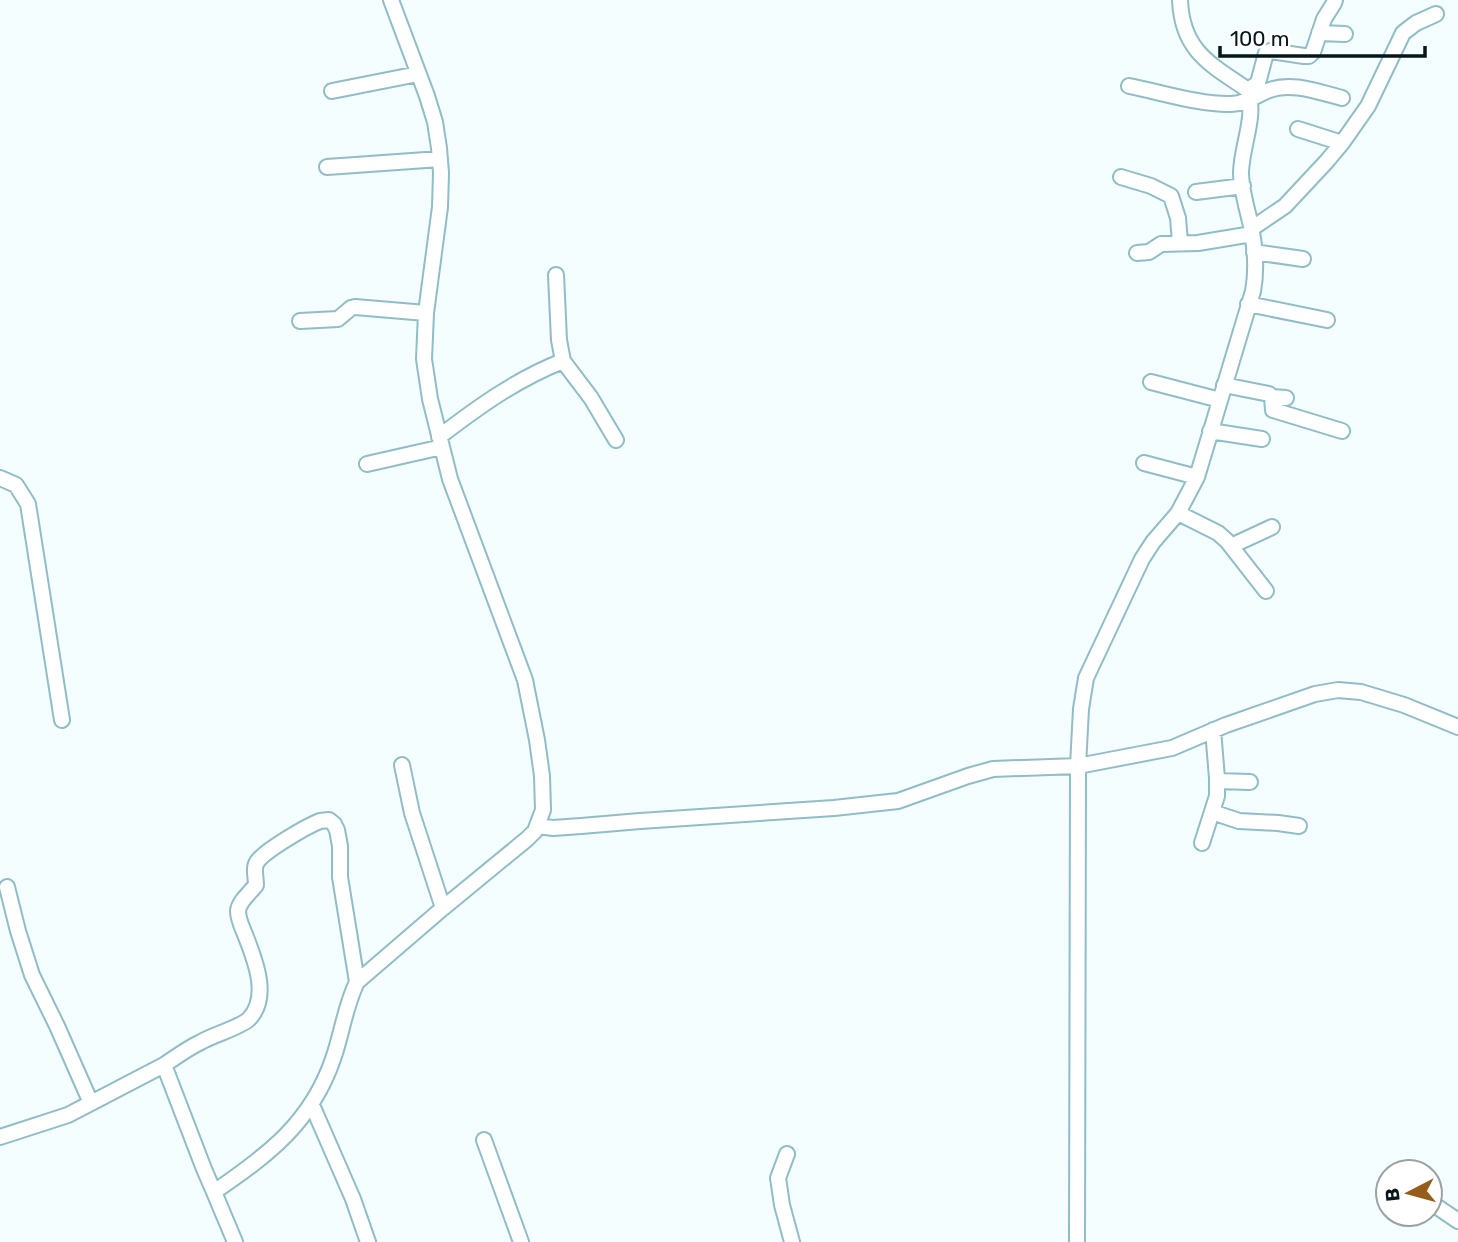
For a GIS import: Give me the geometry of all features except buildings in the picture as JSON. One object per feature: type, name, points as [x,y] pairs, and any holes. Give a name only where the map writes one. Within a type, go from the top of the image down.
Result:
[{"type":"street","points":[[214,1192],[271,1151],[292,1131],[312,1105],[324,1085],[357,982],[527,839],[538,826],[543,810],[542,776],[525,680],[450,479],[430,399],[425,359],[426,313],[440,207],[440,159],[435,122],[391,0]]},
{"type":"street","points":[[1180,0],[1183,23],[1196,51],[1249,95]]},
{"type":"street","points":[[1129,86],[1218,103],[1238,104],[1258,83],[1266,53],[1270,51],[1309,56],[1313,52],[1324,19],[1335,0]]},
{"type":"street","points":[[1137,253],[1149,252],[1161,244],[1198,243],[1252,231],[1285,206],[1342,143],[1368,106],[1403,33],[1416,23],[1436,14]]},
{"type":"street","points":[[1319,33],[1345,34]]},
{"type":"street","points":[[332,91],[418,74]]},
{"type":"street","points":[[1249,95],[1292,86],[1342,98]]},
{"type":"street","points":[[1077,1242],[1078,765],[1086,678],[1142,559],[1178,513],[1197,477],[1253,291],[1256,277],[1252,231],[1241,174],[1250,123],[1249,95]]},
{"type":"street","points":[[1298,129],[1342,143]]},
{"type":"street","points":[[327,167],[440,159]]},
{"type":"street","points":[[1121,177],[1151,186],[1171,196],[1178,218],[1180,243]]},
{"type":"street","points":[[1196,192],[1242,186]]},
{"type":"street","points":[[1254,252],[1303,259]]},
{"type":"street","points":[[556,275],[559,340],[563,361],[591,398],[616,440]]},
{"type":"street","points":[[1248,304],[1327,320]]},
{"type":"street","points":[[300,321],[338,319],[351,307],[426,313]]},
{"type":"street","points":[[367,464],[440,442],[463,419],[511,386],[563,361]]},
{"type":"street","points":[[1151,382],[1220,400]]},
{"type":"street","points":[[1224,385],[1279,397],[1273,410],[1342,430]]},
{"type":"street","points":[[1210,431],[1262,439]]},
{"type":"street","points":[[1143,463],[1197,477]]},
{"type":"street","points":[[0,478],[16,485],[28,504],[62,720]]},
{"type":"street","points":[[1178,513],[1218,533],[1266,591]]},
{"type":"street","points":[[1231,546],[1272,527]]},
{"type":"street","points":[[538,826],[582,827],[898,801],[993,769],[1078,765],[1152,753],[1172,748],[1213,730],[1315,694],[1338,691],[1361,692],[1404,705],[1458,727]]},
{"type":"street","points":[[1202,843],[1217,796],[1213,730]]},
{"type":"street","points":[[401,765],[412,813],[443,908]]},
{"type":"street","points":[[1217,781],[1250,782]]},
{"type":"street","points":[[1213,812],[1239,821],[1299,826]]},
{"type":"street","points":[[0,1138],[68,1115],[251,1017],[260,993],[254,960],[239,918],[240,905],[255,887],[255,867],[258,860],[322,820],[332,822],[337,830],[340,877],[357,982]]},
{"type":"street","points":[[7,887],[33,975],[91,1103]]},
{"type":"street","points":[[164,1065],[235,1242]]},
{"type":"street","points":[[312,1105],[353,1199],[368,1242]]},
{"type":"street","points":[[484,1140],[521,1242]]},
{"type":"street","points":[[787,1154],[778,1178],[782,1205],[793,1242]]}]
